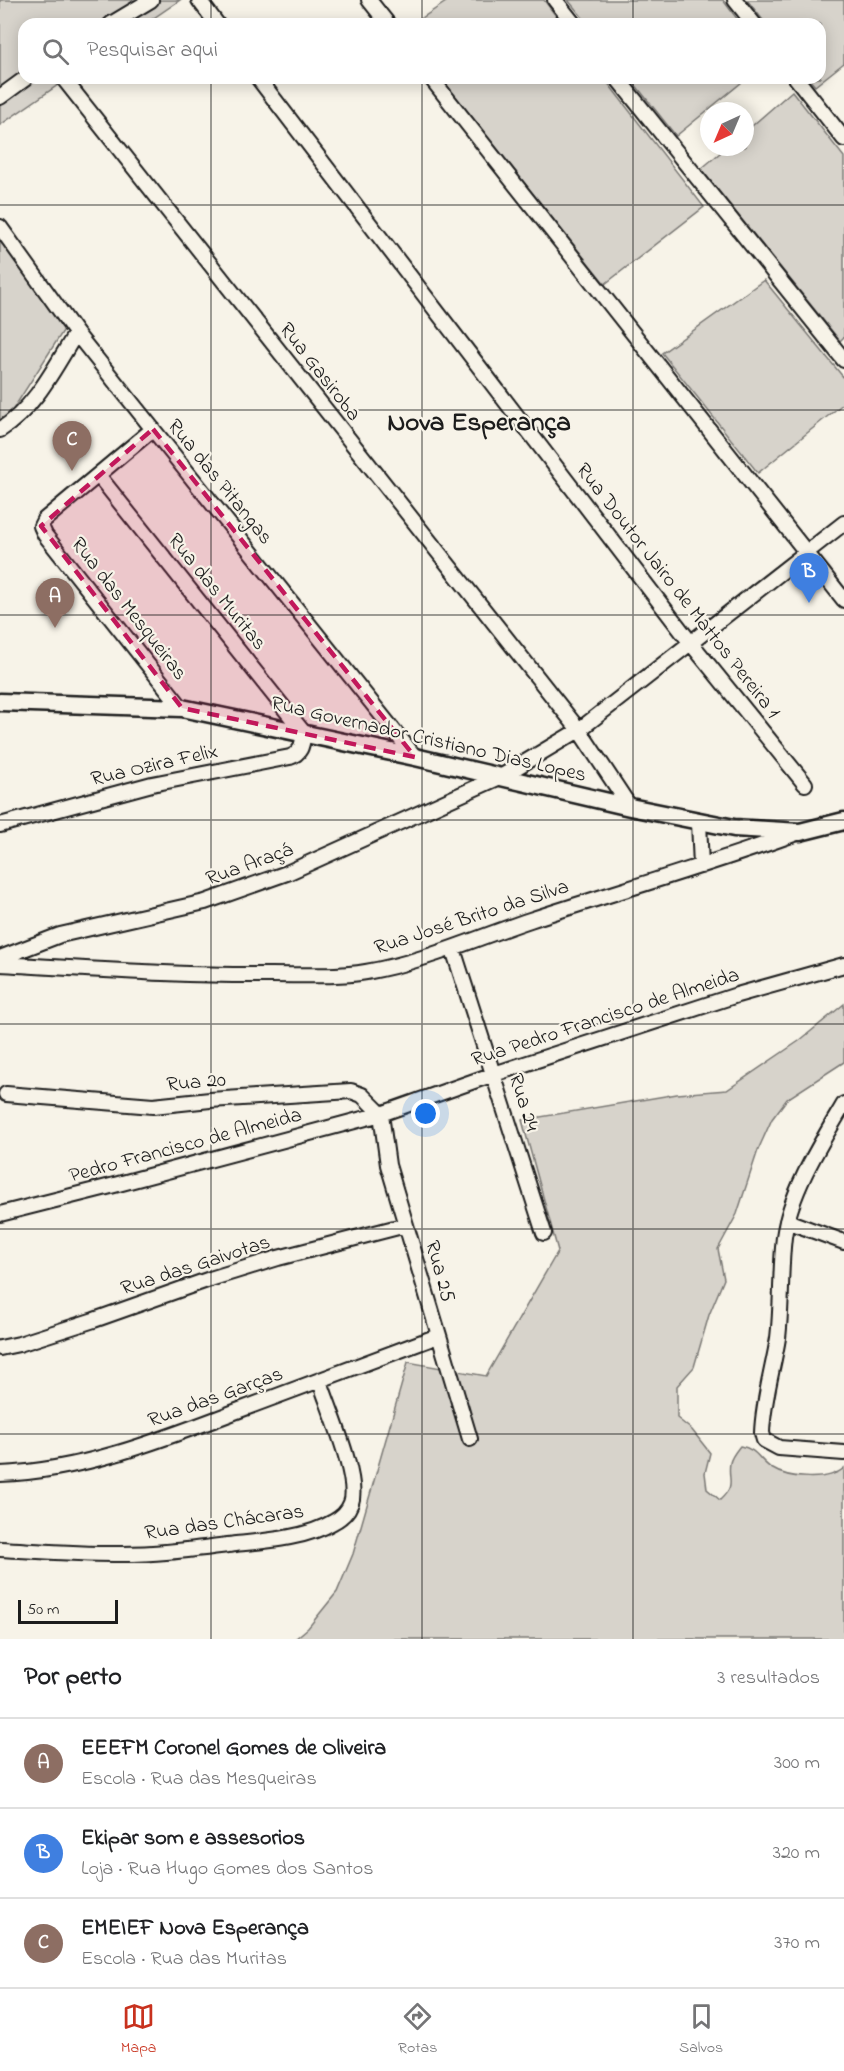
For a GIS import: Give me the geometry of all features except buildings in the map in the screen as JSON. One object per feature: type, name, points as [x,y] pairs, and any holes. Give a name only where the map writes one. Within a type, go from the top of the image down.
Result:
[{"type":"street","points":[[121,18],[151,0]]},
{"type":"street","points":[[198,0],[212,18]]},
{"type":"street","points":[[369,0],[383,18]]},
{"type":"street","points":[[555,0],[569,18]]},
{"type":"street","points":[[735,0],[749,18]]},
{"type":"street","points":[[0,97],[18,84]]},
{"type":"street","name":"Rua Gasiroba","points":[[68,84],[579,730],[630,807]]},
{"type":"street","name":"Rua Doutor Jairo de Mattos Pereira 1","points":[[263,84],[690,642],[805,784]]},
{"type":"street","points":[[436,84],[844,600]]},
{"type":"street","points":[[622,84],[844,360]]},
{"type":"street","points":[[801,84],[844,139]]},
{"type":"street","name":"Rua das Pitangas","points":[[0,227],[76,333],[415,756]]},
{"type":"street","points":[[0,430],[27,406],[48,379],[76,333]]},
{"type":"street","points":[[98,475],[153,429]]},
{"type":"street","name":"Rua das Mesqueiras","points":[[98,475],[41,525],[45,535],[182,708]]},
{"type":"street","name":"Rua das Muritas","points":[[98,475],[304,733]]},
{"type":"street","name":"Rua Araçá","points":[[0,958],[60,935],[205,902],[236,891],[330,854],[502,776],[579,730],[844,523]]},
{"type":"street","name":"Rua Governador Cristiano Dias Lopes","points":[[0,702],[182,708],[415,756],[630,807],[734,828],[800,832],[844,821]]},
{"type":"street","name":"Rua Ozira Felix","points":[[0,825],[152,784],[290,757],[299,752],[304,733]]},
{"type":"street","points":[[699,822],[701,866]]},
{"type":"street","name":"Rua José Brito da Silva","points":[[0,964],[129,973],[224,976],[364,972],[453,949],[521,923],[800,832]]},
{"type":"street","name":"Rua 24","points":[[453,949],[544,1233]]},
{"type":"street","name":"Rua Pedro Francisco de Almeida","points":[[381,1114],[494,1074],[737,994],[844,965]]},
{"type":"street","name":"Rua 20","points":[[6,1094],[153,1106],[351,1091],[362,1095],[381,1114]]},
{"type":"street","points":[[844,1104],[812,1161],[787,1221],[782,1253],[782,1303],[762,1433],[764,1440],[779,1448],[844,1453]]},
{"type":"street","name":"Pedro Francisco de Almeida","points":[[0,1214],[381,1114]]},
{"type":"street","name":"Rua 25","points":[[381,1114],[388,1165],[470,1439]]},
{"type":"street","points":[[787,1221],[844,1242]]},
{"type":"street","name":"Rua das Gaivotas","points":[[0,1348],[83,1324],[210,1279],[278,1258],[406,1225]]},
{"type":"street","name":"Rua das Garças","points":[[0,1474],[52,1470],[97,1459],[187,1430],[438,1336]]},
{"type":"street","name":"Rua das Chácaras","points":[[0,1549],[115,1555],[185,1551],[273,1540],[332,1523],[349,1508],[353,1490],[350,1470],[320,1381]]},
{"type":"highlighted area","points":[[153,429],[415,757],[182,708],[41,526]]},
{"type":"shaded area","points":[[0,0],[180,0],[154,18],[18,18],[18,84],[59,84],[0,125]]},
{"type":"shaded area","points":[[449,0],[544,0],[558,18],[422,18]]},
{"type":"shaded area","points":[[568,0],[723,0],[736,18],[583,18]]},
{"type":"shaded area","points":[[747,0],[844,0],[844,63],[826,77],[826,18],[761,18]]},
{"type":"shaded area","points":[[446,84],[609,84],[704,207],[605,284]]},
{"type":"shaded area","points":[[635,84],[740,84],[718,102],[700,102],[700,116],[676,136]]},
{"type":"shaded area","points":[[792,91],[844,157],[844,337],[840,341],[701,169],[716,156],[754,156],[754,124]]},
{"type":"shaded area","points":[[0,220],[72,317],[5,422],[0,424]]},
{"type":"shaded area","points":[[764,280],[844,378],[844,403],[758,473],[662,353]]},
{"type":"shaded area","points":[[844,1004],[844,1062],[787,1099],[772,1119],[758,1150],[737,1214],[718,1249],[724,1279],[709,1315],[694,1367],[677,1386],[677,1418],[692,1430],[710,1453],[705,1473],[707,1489],[720,1500],[730,1486],[730,1463],[740,1446],[754,1452],[771,1468],[787,1475],[818,1477],[844,1468],[844,1639],[295,1639],[308,1628],[337,1592],[353,1554],[408,1362],[486,1376],[558,1251],[522,1120],[677,1094],[727,1090],[799,1041]]},
{"type":"place","name":"EMEIEF Nova Esperança","points":[[72,471]]},
{"type":"place","name":"Ekipar som e assesorios","points":[[809,603]]},
{"type":"place","name":"EEEFM Coronel Gomes de Oliveira","points":[[55,628]]},
{"type":"district","name":"Nova Esperança","points":[[479,421]]}]
